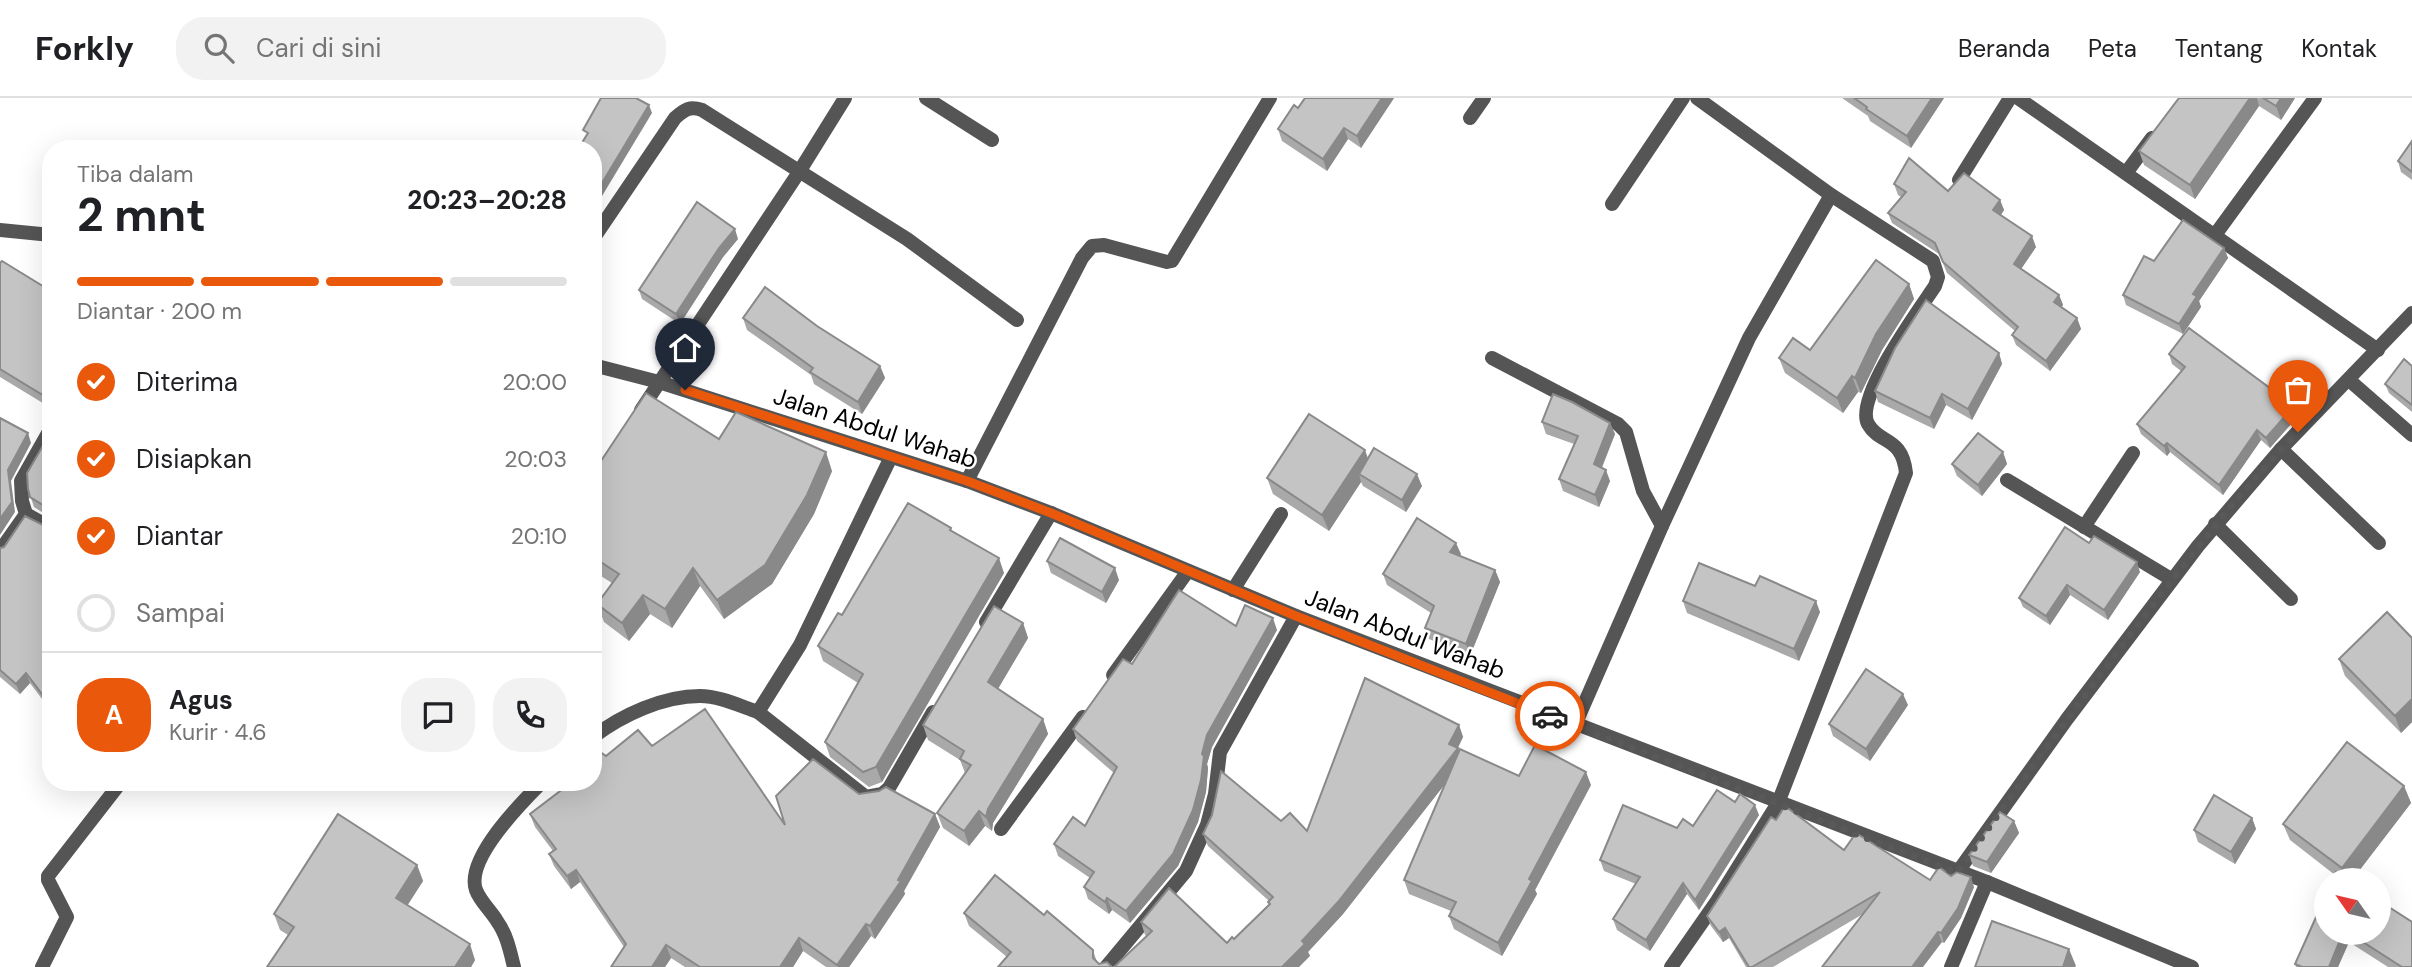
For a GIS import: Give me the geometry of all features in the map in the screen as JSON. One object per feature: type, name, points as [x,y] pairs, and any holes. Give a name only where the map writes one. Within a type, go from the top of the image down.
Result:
[{"type":"street","points":[[632,425],[845,98]]},
{"type":"street","points":[[926,98],[992,140]]},
{"type":"street","points":[[967,481],[1082,258],[1092,246],[1104,245],[1167,262],[1172,261],[1270,98]]},
{"type":"street","points":[[1470,118],[1484,98]]},
{"type":"street","points":[[1612,204],[1683,98]]},
{"type":"street","points":[[1671,967],[1717,901],[1778,803],[1906,473],[1905,462],[1899,450],[1869,425],[1866,415],[1872,388],[1938,277],[1933,261],[1831,195],[1697,98]]},
{"type":"street","points":[[1959,180],[2010,98]]},
{"type":"street","points":[[2018,98],[2378,350]]},
{"type":"street","points":[[2215,235],[2315,98]]},
{"type":"street","points":[[602,226],[676,118],[684,109],[693,107],[702,110],[907,239],[1017,320]]},
{"type":"street","points":[[2126,173],[2158,130]]},
{"type":"street","points":[[1575,726],[1662,526],[1749,338],[1831,195]]},
{"type":"street","points":[[0,230],[42,234]]},
{"type":"street","points":[[1957,873],[2171,579],[2281,449],[2412,313]]},
{"type":"street","points":[[1492,358],[1618,424],[1626,432],[1643,491],[1662,526]]},
{"type":"street","name":"Jalan Abdul Wahab","points":[[602,367],[659,382],[967,481],[1051,513],[1296,616],[1575,726],[1957,873],[1987,882],[2167,962],[2192,967]]},
{"type":"street","points":[[2349,380],[2412,435]]},
{"type":"street","points":[[42,444],[21,481],[26,514],[42,523]]},
{"type":"street","points":[[2281,449],[2379,543]]},
{"type":"street","points":[[2084,527],[2133,453]]},
{"type":"street","points":[[758,712],[800,645],[891,457]]},
{"type":"street","points":[[2007,480],[2171,579]]},
{"type":"street","points":[[980,634],[1051,513]]},
{"type":"street","points":[[0,551],[26,514]]},
{"type":"street","points":[[1233,590],[1281,514]]},
{"type":"street","points":[[2216,524],[2291,599]]},
{"type":"street","points":[[1001,830],[1188,571]]},
{"type":"street","points":[[1106,967],[1163,900],[1191,862],[1207,825],[1215,794],[1220,752],[1296,616]]},
{"type":"street","points":[[602,731],[620,718],[677,699],[701,696],[758,712],[866,797],[882,794],[889,788],[938,705]]},
{"type":"street","points":[[42,967],[66,917],[47,880],[48,876],[114,791]]},
{"type":"street","points":[[514,967],[499,923],[476,889],[474,874],[498,832],[534,791]]},
{"type":"street","points":[[1951,967],[1987,882]]},
{"type":"building","points":[[601,98],[636,98],[649,105],[602,183],[602,140],[584,140],[588,133],[583,130]]},
{"type":"building","points":[[1305,98],[1382,98],[1357,136],[1344,128],[1323,159],[1278,129],[1294,105],[1298,108]]},
{"type":"building","points":[[1854,98],[1932,98],[1907,136]]},
{"type":"building","points":[[2179,98],[2250,98],[2190,185],[2139,151]]},
{"type":"building","points":[[2263,98],[2281,98],[2276,106]]},
{"type":"building","points":[[2412,141],[2412,172],[2398,161]]},
{"type":"building","points":[[1909,158],[1948,191],[1964,173],[2000,200],[1993,210],[2032,236],[2014,264],[2059,295],[2054,302],[2077,318],[2046,361],[2012,335],[2018,327],[1943,262],[1935,243],[1888,213],[1906,192],[1894,184]]},
{"type":"building","points":[[697,202],[735,229],[719,248],[676,314],[639,290]]},
{"type":"building","points":[[2183,220],[2224,248],[2193,294],[2197,296],[2179,324],[2123,295],[2144,256],[2154,261]]},
{"type":"building","points":[[1876,260],[1909,284],[1876,334],[1855,378],[1852,376],[1837,398],[1779,358],[1793,338],[1810,350]]},
{"type":"building","points":[[2,261],[42,286],[42,395],[0,369]]},
{"type":"building","points":[[765,287],[817,326],[880,366],[858,402],[810,372],[813,368],[743,318]]},
{"type":"building","points":[[1926,300],[1999,353],[1968,409],[1942,394],[1930,418],[1875,391],[1895,348]]},
{"type":"building","points":[[2189,328],[2294,406],[2266,438],[2257,430],[2219,485],[2167,443],[2164,446],[2137,424],[2185,367],[2169,354]]},
{"type":"building","points":[[2404,359],[2412,366],[2412,405],[2385,384]]},
{"type":"building","points":[[646,393],[719,439],[736,412],[826,452],[807,495],[765,565],[717,600],[693,568],[665,609],[643,595],[622,623],[602,608],[602,597],[619,574],[602,563],[602,459]]},
{"type":"building","points":[[1553,394],[1610,423],[1594,464],[1606,470],[1595,495],[1559,479],[1578,436],[1542,422]]},
{"type":"building","points":[[1309,414],[1365,450],[1322,515],[1267,478]]},
{"type":"building","points":[[0,418],[28,433],[8,470],[12,502],[0,519]]},
{"type":"building","points":[[1978,433],[2003,452],[1978,485],[1952,464]]},
{"type":"building","points":[[42,447],[42,504],[30,497],[27,473]]},
{"type":"building","points":[[1374,448],[1417,474],[1402,500],[1359,474]]},
{"type":"building","points":[[908,503],[999,558],[876,767],[863,772],[825,742],[863,674],[818,646],[838,613],[842,615]]},
{"type":"building","points":[[25,516],[42,524],[42,694],[26,673],[16,684],[0,670],[0,548],[4,547]]},
{"type":"building","points":[[1417,518],[1456,543],[1450,552],[1495,570],[1466,644],[1425,628],[1434,606],[1383,574]]},
{"type":"building","points":[[2065,527],[2089,543],[2094,536],[2137,562],[2104,610],[2067,585],[2046,616],[2019,598]]},
{"type":"building","points":[[1060,538],[1115,568],[1102,592],[1047,561]]},
{"type":"building","points":[[1699,563],[1755,586],[1760,576],[1816,601],[1794,649],[1683,601]]},
{"type":"building","points":[[1179,590],[1236,626],[1245,605],[1273,618],[1207,735],[1202,754],[1201,780],[1193,810],[1173,854],[1126,911],[1107,898],[1105,902],[1084,887],[1094,872],[1054,844],[1073,817],[1085,826],[1117,767],[1073,729],[1123,659],[1132,664]]},
{"type":"building","points":[[994,606],[1023,623],[988,682],[1043,719],[988,809],[986,817],[979,811],[964,831],[937,813],[971,765],[960,759],[964,751],[923,725]]},
{"type":"building","points":[[2387,612],[2412,638],[2412,699],[2395,716],[2339,659]]},
{"type":"building","points":[[1866,669],[1903,694],[1866,749],[1829,724]]},
{"type":"building","points":[[1365,678],[1459,725],[1449,744],[1458,748],[1338,902],[1302,941],[1305,944],[1282,967],[1114,967],[1152,931],[1141,922],[1169,888],[1227,943],[1270,904],[1268,902],[1273,897],[1203,834],[1212,815],[1221,771],[1281,821],[1290,813],[1307,831]]},
{"type":"building","points":[[705,709],[785,825],[776,796],[813,759],[859,794],[879,791],[886,787],[935,814],[898,880],[901,881],[870,926],[866,924],[837,965],[799,938],[780,967],[700,967],[666,945],[652,967],[611,967],[626,944],[576,870],[567,876],[549,854],[556,849],[530,814],[560,791],[602,791],[602,753],[606,756],[638,730],[652,746]]},
{"type":"building","points":[[2347,742],[2404,786],[2342,868],[2283,824]]},
{"type":"building","points":[[1535,745],[1586,772],[1498,943],[1449,916],[1456,902],[1404,880],[1460,749],[1519,776]]},
{"type":"building","points":[[1717,790],[1735,802],[1740,794],[1755,805],[1695,900],[1683,883],[1646,940],[1613,919],[1640,877],[1600,860],[1623,805],[1677,828],[1683,819],[1693,826]]},
{"type":"building","points":[[2214,795],[2252,818],[2231,852],[2194,830]]},
{"type":"building","points":[[1785,806],[1844,850],[1856,833],[1930,880],[1939,867],[1951,876],[1957,872],[1971,877],[1958,908],[1912,967],[1822,967],[1880,892],[1752,967],[1749,967],[1725,928],[1719,932],[1707,916],[1771,817],[1776,820]]},
{"type":"building","points":[[2000,812],[2014,821],[1987,862],[1969,855]]},
{"type":"building","points":[[338,814],[417,865],[396,898],[470,944],[455,967],[267,967],[294,927],[274,914]]},
{"type":"building","points":[[995,875],[1044,915],[1047,911],[1093,950],[1093,958],[1099,964],[1107,962],[1112,967],[998,967],[1011,952],[964,913]]},
{"type":"building","points":[[2391,908],[2412,922],[2412,967],[2402,967],[2368,945],[2391,945]]},
{"type":"building","points":[[1992,921],[2069,949],[2063,967],[1975,967]]},
{"type":"building","points":[[2314,922],[2314,945],[2338,945],[2329,967],[2302,967],[2295,964]]},
{"type":"way so far","points":[[1550,716],[1957,873],[2171,579],[2298,432]]},
{"type":"route","points":[[685,390],[967,481],[1051,513],[1296,616],[1550,716]]}]
